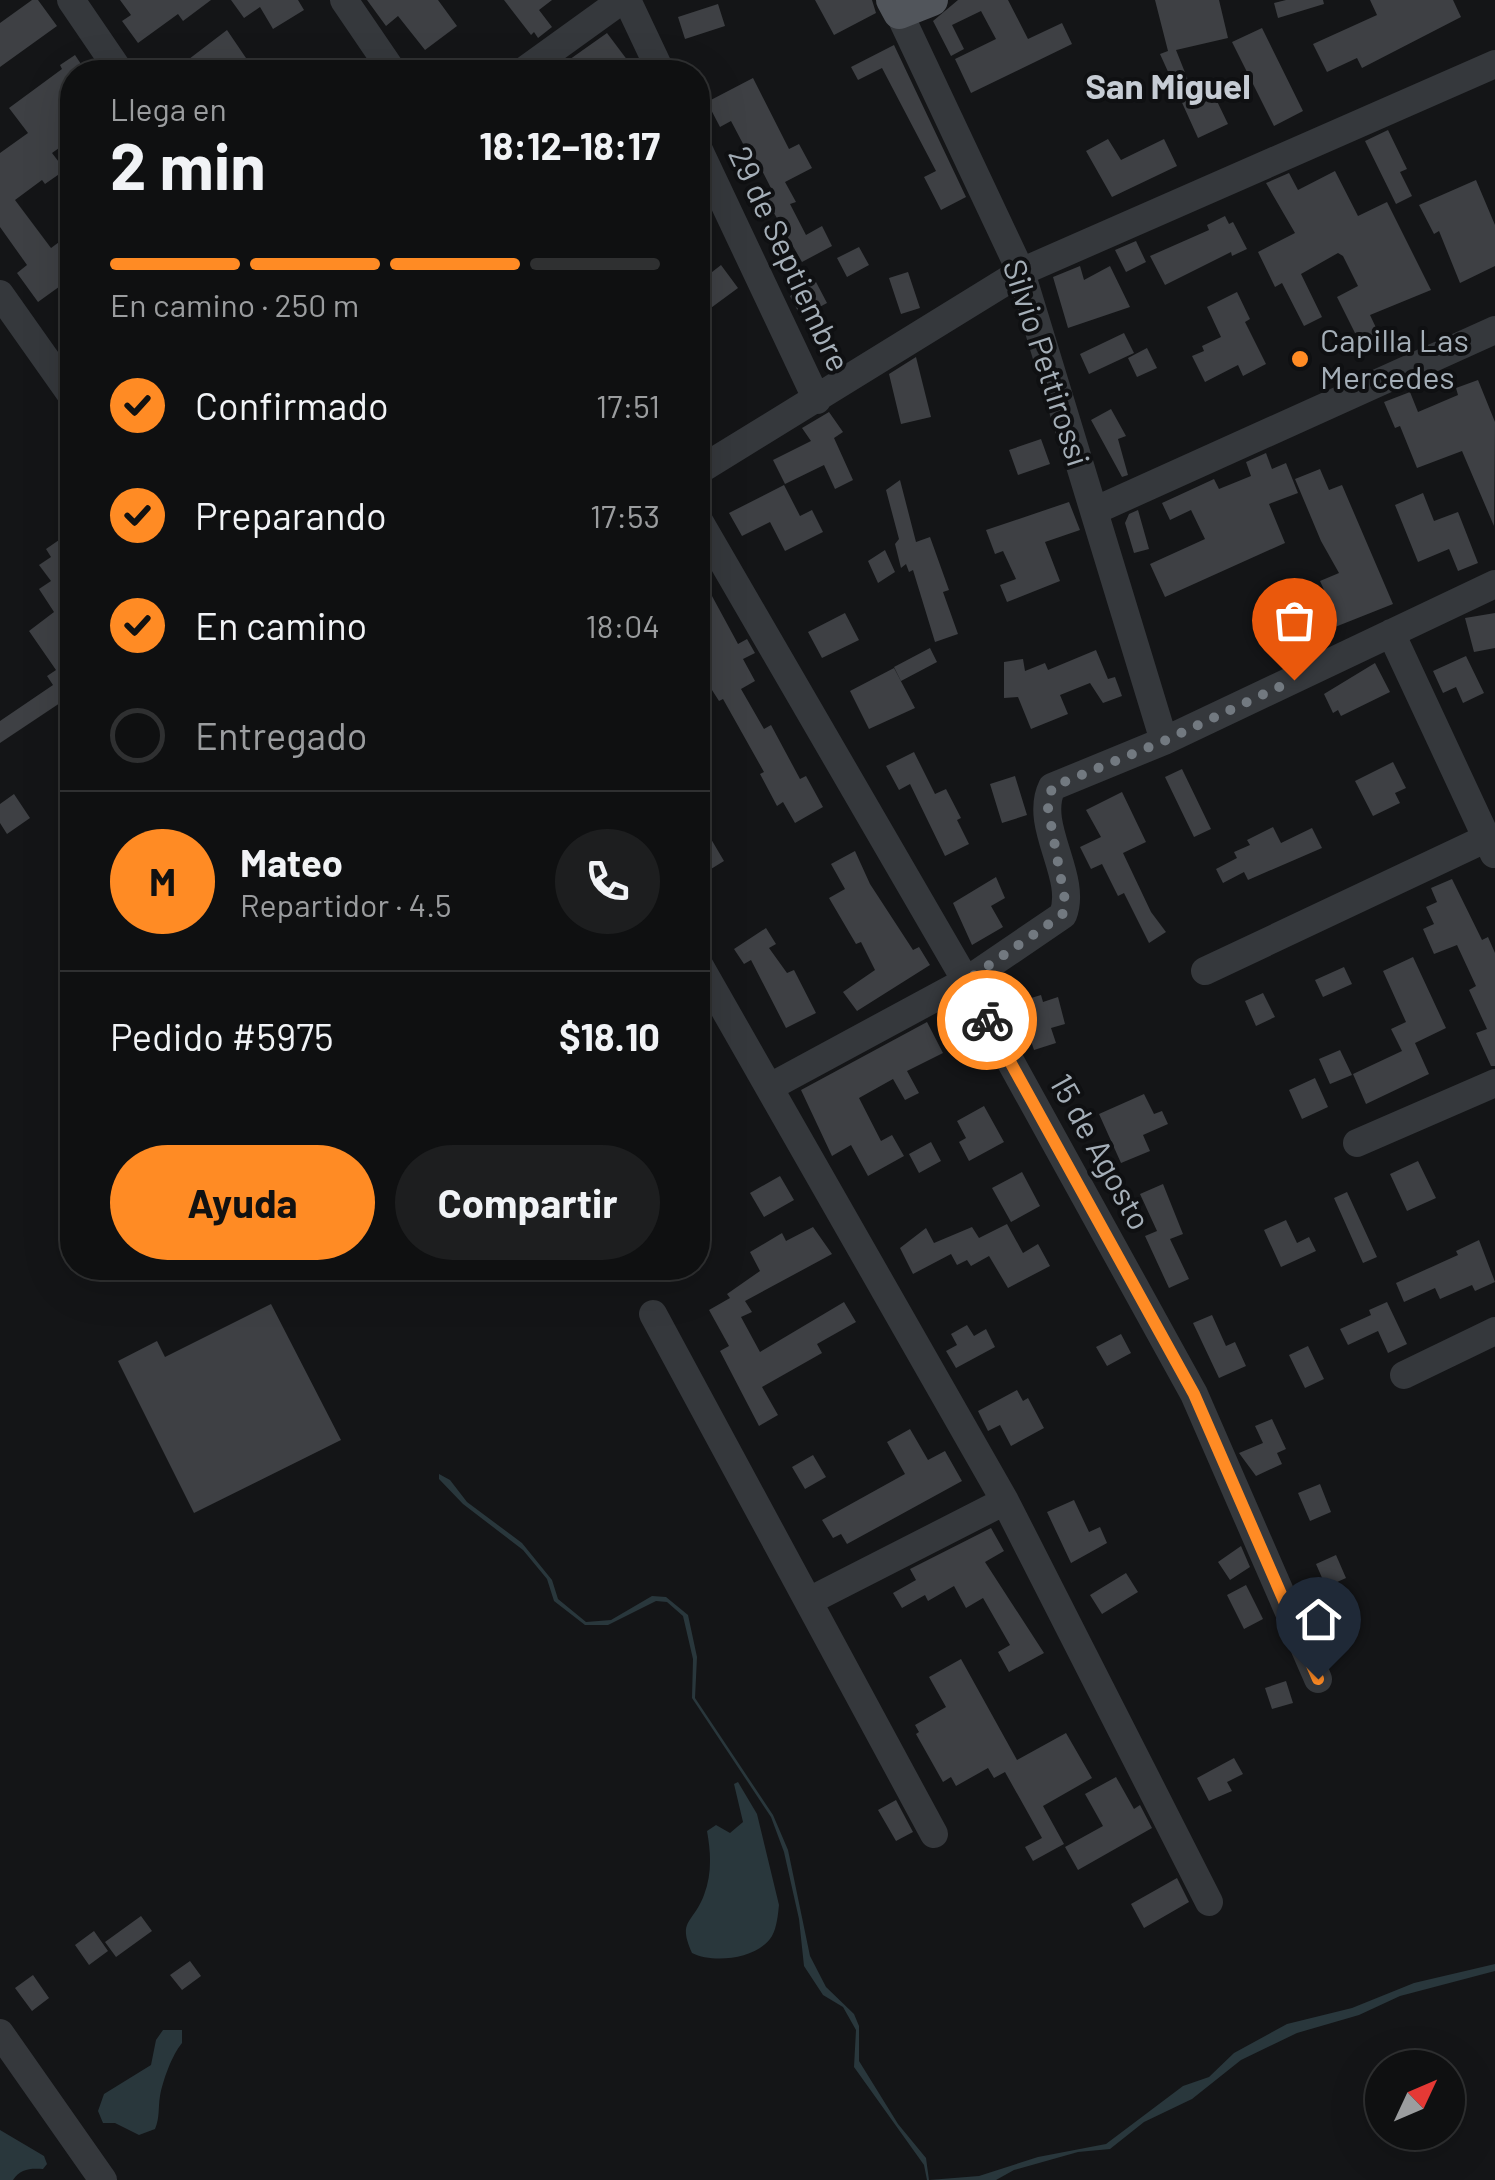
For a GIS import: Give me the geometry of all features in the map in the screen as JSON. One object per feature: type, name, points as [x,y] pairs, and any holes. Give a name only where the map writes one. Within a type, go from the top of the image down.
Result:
[{"type":"main road","points":[[896,7],[932,0]]},
{"type":"street","points":[[72,0],[112,60]]},
{"type":"street","points":[[344,0],[385,60]]},
{"type":"street","points":[[539,60],[625,0],[656,60]]},
{"type":"street","name":"Silvio Pettirossi","points":[[896,7],[1021,272],[1164,741]]},
{"type":"street","points":[[710,464],[1021,272],[1495,64]]},
{"type":"street","name":"29 de Septiembre","points":[[710,173],[817,400]]},
{"type":"street","points":[[0,294],[60,378]]},
{"type":"street","points":[[1094,511],[1495,330]]},
{"type":"street","name":"15 de Agosto","points":[[710,541],[966,981],[1194,1394],[1318,1679]]},
{"type":"street","points":[[770,1087],[966,981],[1062,915],[1065,898],[1048,808],[1052,787],[1164,741],[1495,584]]},
{"type":"street","points":[[1205,970],[1491,846],[1391,633]]},
{"type":"street","points":[[710,984],[1006,1501],[1209,1902]]},
{"type":"street","points":[[1357,1143],[1495,1082]]},
{"type":"street","points":[[653,1314],[934,1834]]},
{"type":"street","points":[[1404,1375],[1495,1332]]},
{"type":"street","points":[[809,1602],[1006,1501]]},
{"type":"street","points":[[0,2033],[103,2180]]},
{"type":"shaded area","points":[[439,1474],[450,1480],[467,1502],[522,1543],[552,1580],[558,1599],[586,1622],[611,1620],[652,1596],[666,1597],[688,1615],[697,1657],[695,1698],[773,1815],[788,1850],[810,1956],[826,1987],[854,2014],[859,2026],[859,2061],[898,2124],[926,2158],[929,2180],[924,2165],[854,2067],[856,2030],[843,2007],[823,1995],[804,1966],[799,1919],[784,1852],[771,1817],[692,1698],[693,1659],[683,1616],[667,1602],[656,1601],[608,1625],[585,1625],[554,1601],[547,1579],[523,1550],[463,1504],[439,1479]]},
{"type":"shaded area","points":[[738,1782],[757,1814],[779,1905],[776,1925],[765,1944],[735,1957],[712,1958],[692,1953],[686,1928],[708,1879],[707,1831],[716,1825],[730,1833],[743,1822],[734,1784]]},
{"type":"shaded area","points":[[1495,1964],[1495,1971],[1400,1996],[1359,2015],[1297,2033],[1241,2060],[1192,2099],[1144,2122],[1110,2149],[1078,2152],[1014,2170],[996,2180],[929,2180],[979,2176],[1038,2157],[1106,2144],[1183,2086],[1209,2077],[1234,2053],[1287,2024],[1352,2008],[1414,1983]]},
{"type":"shaded area","points":[[163,2030],[182,2030],[182,2043],[163,2083],[155,2129],[139,2135],[115,2123],[103,2123],[98,2111],[104,2094],[151,2065],[156,2040]]},
{"type":"shaded area","points":[[0,2130],[44,2156],[47,2164],[43,2169],[26,2170],[13,2180],[0,2180]]},
{"type":"building","points":[[32,0],[38,0],[57,26],[0,67],[0,23]]},
{"type":"building","points":[[120,0],[211,0],[183,21],[178,14],[138,43],[122,21],[131,15]]},
{"type":"building","points":[[231,0],[298,0],[304,10],[273,29],[260,7],[244,18]]},
{"type":"building","points":[[367,0],[438,0],[457,26],[425,50],[398,16],[386,26]]},
{"type":"building","points":[[504,0],[552,0],[539,10],[552,27],[538,38],[534,32],[531,35]]},
{"type":"building","points":[[815,0],[872,0],[876,13],[834,35]]},
{"type":"building","points":[[958,0],[1008,0],[1028,39],[1062,23],[1072,44],[971,93],[955,59],[996,39],[981,11],[952,25],[964,49],[951,56],[933,21]]},
{"type":"building","points":[[1155,0],[1219,0],[1228,38],[1176,50],[1198,105],[1215,97],[1228,124],[1198,138],[1160,54],[1168,51]]},
{"type":"building","points":[[1323,0],[1324,4],[1278,18],[1274,3]]},
{"type":"building","points":[[1370,0],[1453,0],[1461,17],[1362,68],[1357,58],[1327,72],[1313,44],[1377,15]]},
{"type":"building","points":[[718,4],[725,26],[685,39],[678,17]]},
{"type":"building","points":[[1262,28],[1303,111],[1274,126],[1232,42]]},
{"type":"building","points":[[227,30],[246,58],[243,60],[188,60]]},
{"type":"building","points":[[607,33],[627,60],[569,60]]},
{"type":"building","points":[[894,45],[966,197],[941,210],[924,177],[936,171],[882,68],[858,80],[851,67]]},
{"type":"building","points":[[60,70],[60,147],[52,153],[60,163],[60,174],[45,184],[42,180],[15,200],[51,248],[60,241],[60,286],[38,302],[17,273],[27,265],[0,227],[0,153],[28,133],[9,108]]},
{"type":"building","points":[[753,78],[789,149],[799,144],[812,168],[785,182],[796,202],[790,204],[806,235],[822,226],[832,246],[802,262],[766,199],[774,194],[754,155],[750,157],[731,121],[720,127],[710,100]]},
{"type":"building","points":[[1388,130],[1407,169],[1400,172],[1412,196],[1396,204],[1365,141]]},
{"type":"building","points":[[1108,139],[1121,160],[1164,139],[1177,166],[1112,197],[1086,151]]},
{"type":"building","points":[[1335,171],[1358,216],[1387,202],[1431,290],[1370,315],[1379,334],[1360,343],[1337,297],[1358,286],[1343,256],[1338,253],[1301,274],[1322,317],[1304,326],[1282,283],[1275,287],[1258,252],[1295,233],[1266,183],[1289,173],[1298,190]]},
{"type":"building","points":[[1476,180],[1495,225],[1495,266],[1460,283],[1439,231],[1434,234],[1419,205]]},
{"type":"building","points":[[1225,216],[1229,224],[1233,222],[1247,249],[1232,256],[1231,252],[1165,285],[1150,256],[1209,230],[1207,225]]},
{"type":"building","points":[[1136,241],[1146,262],[1126,272],[1115,250]]},
{"type":"building","points":[[859,247],[869,265],[847,277],[837,258]]},
{"type":"building","points":[[721,265],[738,288],[710,309],[710,274]]},
{"type":"building","points":[[1080,266],[1084,280],[1110,266],[1130,307],[1068,328],[1053,277]]},
{"type":"building","points":[[908,272],[920,308],[901,314],[889,278]]},
{"type":"building","points":[[816,282],[827,303],[801,317],[790,296]]},
{"type":"building","points":[[1237,292],[1250,319],[1245,322],[1266,364],[1243,376],[1238,365],[1205,382],[1192,356],[1221,337],[1207,307]]},
{"type":"building","points":[[1124,333],[1134,353],[1089,374],[1080,354]]},
{"type":"building","points":[[1147,348],[1157,368],[1137,377],[1128,358]]},
{"type":"building","points":[[916,357],[931,417],[901,424],[889,374]]},
{"type":"building","points":[[1478,380],[1495,422],[1494,526],[1462,451],[1417,468],[1400,426],[1395,428],[1384,402],[1410,392],[1418,412],[1458,395],[1456,388]]},
{"type":"building","points":[[1111,409],[1126,436],[1118,439],[1128,475],[1122,477],[1091,420]]},
{"type":"building","points":[[829,412],[843,432],[834,438],[853,480],[835,489],[824,465],[785,484],[773,460],[811,441],[802,428]]},
{"type":"building","points":[[1041,439],[1050,464],[1018,475],[1009,450]]},
{"type":"building","points":[[1266,453],[1272,469],[1286,463],[1298,493],[1269,504],[1285,543],[1165,597],[1150,564],[1205,539],[1191,510],[1170,520],[1162,503],[1214,479],[1219,489],[1251,476],[1246,462]]},
{"type":"building","points":[[1320,469],[1329,490],[1342,485],[1393,604],[1330,629],[1314,596],[1325,592],[1320,581],[1339,573],[1295,479]]},
{"type":"building","points":[[900,480],[916,542],[930,537],[949,590],[943,592],[958,634],[935,642],[913,570],[909,572],[906,564],[901,568],[895,544],[899,539],[886,490]]},
{"type":"building","points":[[784,485],[800,516],[812,510],[823,532],[785,551],[770,522],[742,536],[729,513]]},
{"type":"building","points":[[1423,493],[1434,521],[1458,512],[1478,563],[1458,571],[1449,549],[1418,562],[1395,505]]},
{"type":"building","points":[[1069,502],[1080,530],[1045,542],[1060,581],[1007,602],[1000,585],[1016,579],[1003,551],[995,554],[986,530]]},
{"type":"building","points":[[1138,510],[1149,549],[1134,553],[1125,523],[1129,514]]},
{"type":"building","points":[[60,539],[60,703],[0,743],[0,721],[53,685],[47,676],[56,670],[29,631],[54,612],[39,589],[51,581],[39,565],[51,557],[46,549]]},
{"type":"building","points":[[885,550],[895,572],[878,583],[868,561]]},
{"type":"building","points":[[710,597],[738,644],[747,639],[755,653],[743,659],[755,681],[741,689],[764,729],[771,725],[800,779],[806,776],[823,807],[795,823],[783,802],[777,806],[760,774],[764,772],[723,699],[719,701],[710,687]]},
{"type":"building","points":[[845,613],[859,640],[822,658],[808,632]]},
{"type":"building","points":[[1495,613],[1495,648],[1474,652],[1465,618]]},
{"type":"building","points":[[930,648],[937,662],[901,681],[894,667]]},
{"type":"building","points":[[1096,650],[1108,679],[1115,677],[1122,696],[1103,703],[1090,683],[1060,695],[1068,714],[1031,729],[1018,697],[1004,698],[1004,662],[1023,659],[1025,671],[1045,663],[1048,670]]},
{"type":"building","points":[[1466,656],[1484,693],[1463,703],[1456,687],[1443,693],[1433,671]]},
{"type":"building","points":[[1375,663],[1390,692],[1341,716],[1338,710],[1333,713],[1324,694]]},
{"type":"building","points":[[894,668],[915,708],[869,729],[850,691]]},
{"type":"building","points":[[914,752],[935,794],[946,789],[969,844],[945,856],[910,784],[899,790],[886,766]]},
{"type":"building","points":[[1393,762],[1406,788],[1395,793],[1400,803],[1373,816],[1355,781]]},
{"type":"building","points":[[1182,769],[1211,829],[1194,837],[1165,777]]},
{"type":"building","points":[[1015,776],[1027,815],[1002,823],[990,784]]},
{"type":"building","points":[[1122,792],[1146,842],[1123,853],[1151,912],[1166,932],[1149,943],[1124,893],[1118,896],[1102,864],[1091,869],[1080,847],[1101,837],[1086,810]]},
{"type":"building","points":[[14,794],[30,818],[7,834],[0,823],[0,804]]},
{"type":"building","points":[[1273,827],[1281,843],[1312,828],[1322,848],[1248,880],[1244,872],[1223,883],[1216,869],[1237,858],[1234,852],[1250,845],[1247,840]]},
{"type":"building","points":[[710,837],[724,861],[710,870]]},
{"type":"building","points":[[855,851],[870,884],[913,950],[919,947],[930,965],[857,1011],[843,992],[875,970],[861,942],[856,944],[829,898],[845,889],[831,864]]},
{"type":"building","points":[[996,877],[1005,898],[991,906],[1003,927],[972,945],[953,903]]},
{"type":"building","points":[[1452,879],[1482,940],[1488,937],[1495,953],[1495,1066],[1491,1066],[1476,1033],[1487,1029],[1469,990],[1476,986],[1457,945],[1434,954],[1423,929],[1434,924],[1426,907],[1437,902],[1431,888]]},
{"type":"building","points":[[766,928],[776,944],[769,948],[787,973],[794,970],[816,1013],[786,1028],[751,960],[744,964],[734,949]]},
{"type":"building","points":[[1413,957],[1446,1028],[1415,1043],[1429,1074],[1366,1104],[1353,1074],[1402,1051],[1391,1029],[1406,1022],[1383,971]]},
{"type":"building","points":[[1344,967],[1352,984],[1323,997],[1315,980]]},
{"type":"building","points":[[1263,993],[1275,1017],[1256,1026],[1245,1001]]},
{"type":"building","points":[[1041,995],[1043,1002],[1058,997],[1065,1024],[1051,1028],[1056,1043],[1034,1050],[1018,1002]]},
{"type":"building","points":[[927,1022],[943,1053],[907,1071],[919,1093],[905,1100],[893,1079],[859,1098],[881,1141],[892,1135],[904,1156],[868,1176],[851,1145],[832,1156],[801,1090]]},
{"type":"building","points":[[1340,1050],[1352,1075],[1330,1084],[1319,1059]]},
{"type":"building","points":[[1315,1078],[1328,1107],[1302,1119],[1289,1090]]},
{"type":"building","points":[[1144,1094],[1154,1114],[1162,1111],[1168,1124],[1143,1135],[1150,1151],[1121,1163],[1099,1114]]},
{"type":"building","points":[[984,1106],[1004,1142],[969,1161],[959,1142],[966,1138],[957,1121]]},
{"type":"building","points":[[931,1142],[941,1161],[919,1173],[909,1154]]},
{"type":"building","points":[[1418,1161],[1436,1198],[1407,1211],[1390,1174]]},
{"type":"building","points":[[1022,1172],[1040,1206],[1011,1222],[992,1188]]},
{"type":"building","points":[[780,1176],[794,1200],[764,1217],[750,1193]]},
{"type":"building","points":[[1163,1184],[1183,1234],[1170,1239],[1189,1279],[1169,1288],[1145,1236],[1157,1231],[1140,1194]]},
{"type":"building","points":[[1347,1192],[1377,1257],[1363,1263],[1334,1198]]},
{"type":"building","points":[[1286,1220],[1297,1243],[1309,1237],[1316,1251],[1281,1267],[1264,1230]]},
{"type":"building","points":[[1007,1224],[1023,1253],[1038,1244],[1050,1266],[1008,1288],[989,1256],[971,1266],[967,1260],[957,1265],[951,1254],[913,1274],[900,1248],[926,1228],[934,1243],[972,1227],[979,1238]]},
{"type":"building","points":[[813,1227],[832,1254],[745,1301],[752,1312],[741,1317],[760,1352],[844,1302],[856,1322],[817,1344],[822,1353],[762,1387],[778,1415],[759,1426],[720,1351],[729,1346],[709,1310],[730,1298],[727,1294],[760,1271],[750,1252],[782,1233],[786,1241]]},
{"type":"building","points":[[1479,1240],[1495,1282],[1475,1291],[1472,1285],[1440,1299],[1435,1288],[1404,1302],[1396,1283],[1458,1255],[1456,1251]]},
{"type":"building","points":[[1387,1302],[1407,1344],[1388,1353],[1378,1331],[1348,1345],[1340,1329],[1371,1315],[1369,1310]]},
{"type":"building","points":[[271,1304],[341,1440],[194,1513],[118,1361],[157,1341],[165,1357]]},
{"type":"building","points":[[1212,1315],[1226,1346],[1235,1342],[1246,1366],[1219,1378],[1193,1323]]},
{"type":"building","points":[[967,1325],[974,1336],[986,1329],[995,1347],[956,1368],[946,1351],[957,1345],[951,1334]]},
{"type":"building","points":[[1121,1334],[1131,1353],[1107,1366],[1096,1347]]},
{"type":"building","points":[[1308,1346],[1324,1379],[1305,1388],[1289,1355]]},
{"type":"building","points":[[1017,1390],[1023,1401],[1028,1398],[1044,1428],[1011,1446],[1000,1425],[988,1431],[978,1411]]},
{"type":"building","points":[[1272,1419],[1286,1449],[1277,1453],[1282,1464],[1256,1476],[1239,1453],[1263,1443],[1255,1426]]},
{"type":"building","points":[[910,1429],[928,1460],[945,1451],[962,1481],[847,1544],[841,1534],[833,1538],[822,1520],[905,1474],[887,1442]]},
{"type":"building","points":[[813,1455],[826,1477],[805,1489],[792,1467]]},
{"type":"building","points":[[1320,1484],[1331,1512],[1310,1521],[1298,1493]]},
{"type":"building","points":[[1074,1500],[1089,1532],[1100,1527],[1107,1543],[1071,1563],[1047,1512]]},
{"type":"building","points":[[991,1528],[1004,1551],[985,1562],[1044,1653],[1009,1672],[998,1652],[1010,1645],[983,1598],[966,1608],[954,1586],[928,1601],[925,1595],[902,1608],[893,1593],[916,1580],[910,1569]]},
{"type":"building","points":[[1241,1546],[1250,1567],[1230,1580],[1218,1562]]},
{"type":"building","points":[[1336,1555],[1346,1578],[1326,1587],[1316,1564]]},
{"type":"building","points":[[1126,1573],[1138,1592],[1102,1614],[1090,1595]]},
{"type":"building","points":[[1246,1585],[1263,1619],[1244,1629],[1227,1595]]},
{"type":"building","points":[[961,1659],[1017,1760],[1066,1733],[1092,1778],[1043,1806],[1064,1844],[1033,1861],[1025,1847],[1042,1838],[1005,1772],[994,1778],[988,1768],[956,1786],[951,1777],[943,1782],[916,1734],[919,1732],[915,1725],[946,1707],[929,1677]]},
{"type":"building","points":[[1286,1681],[1293,1703],[1272,1709],[1265,1688]]},
{"type":"building","points":[[1234,1758],[1243,1774],[1227,1782],[1232,1791],[1209,1801],[1197,1778]]},
{"type":"building","points":[[1116,1777],[1134,1809],[1140,1805],[1152,1828],[1078,1870],[1065,1847],[1103,1826],[1085,1794]]},
{"type":"building","points":[[896,1800],[913,1832],[896,1841],[878,1810]]},
{"type":"building","points":[[1177,1878],[1189,1902],[1144,1928],[1131,1904]]},
{"type":"building","points":[[141,1916],[152,1931],[116,1957],[105,1942]]},
{"type":"building","points":[[94,1931],[108,1951],[89,1965],[75,1945]]},
{"type":"building","points":[[190,1961],[201,1976],[182,1990],[170,1975]]},
{"type":"building","points":[[33,1975],[49,1998],[32,2011],[15,1988]]},
{"type":"way so far","points":[[987,1020],[966,981],[1062,915],[1066,906],[1048,808],[1047,796],[1052,787],[1164,741],[1294,680]]},
{"type":"place","name":"Capilla Las Mercedes","points":[[1300,359]]},
{"type":"district","name":"San Miguel","points":[[1168,87]]},
{"type":"route","points":[[987,1020],[1194,1394],[1318,1679]]}]
